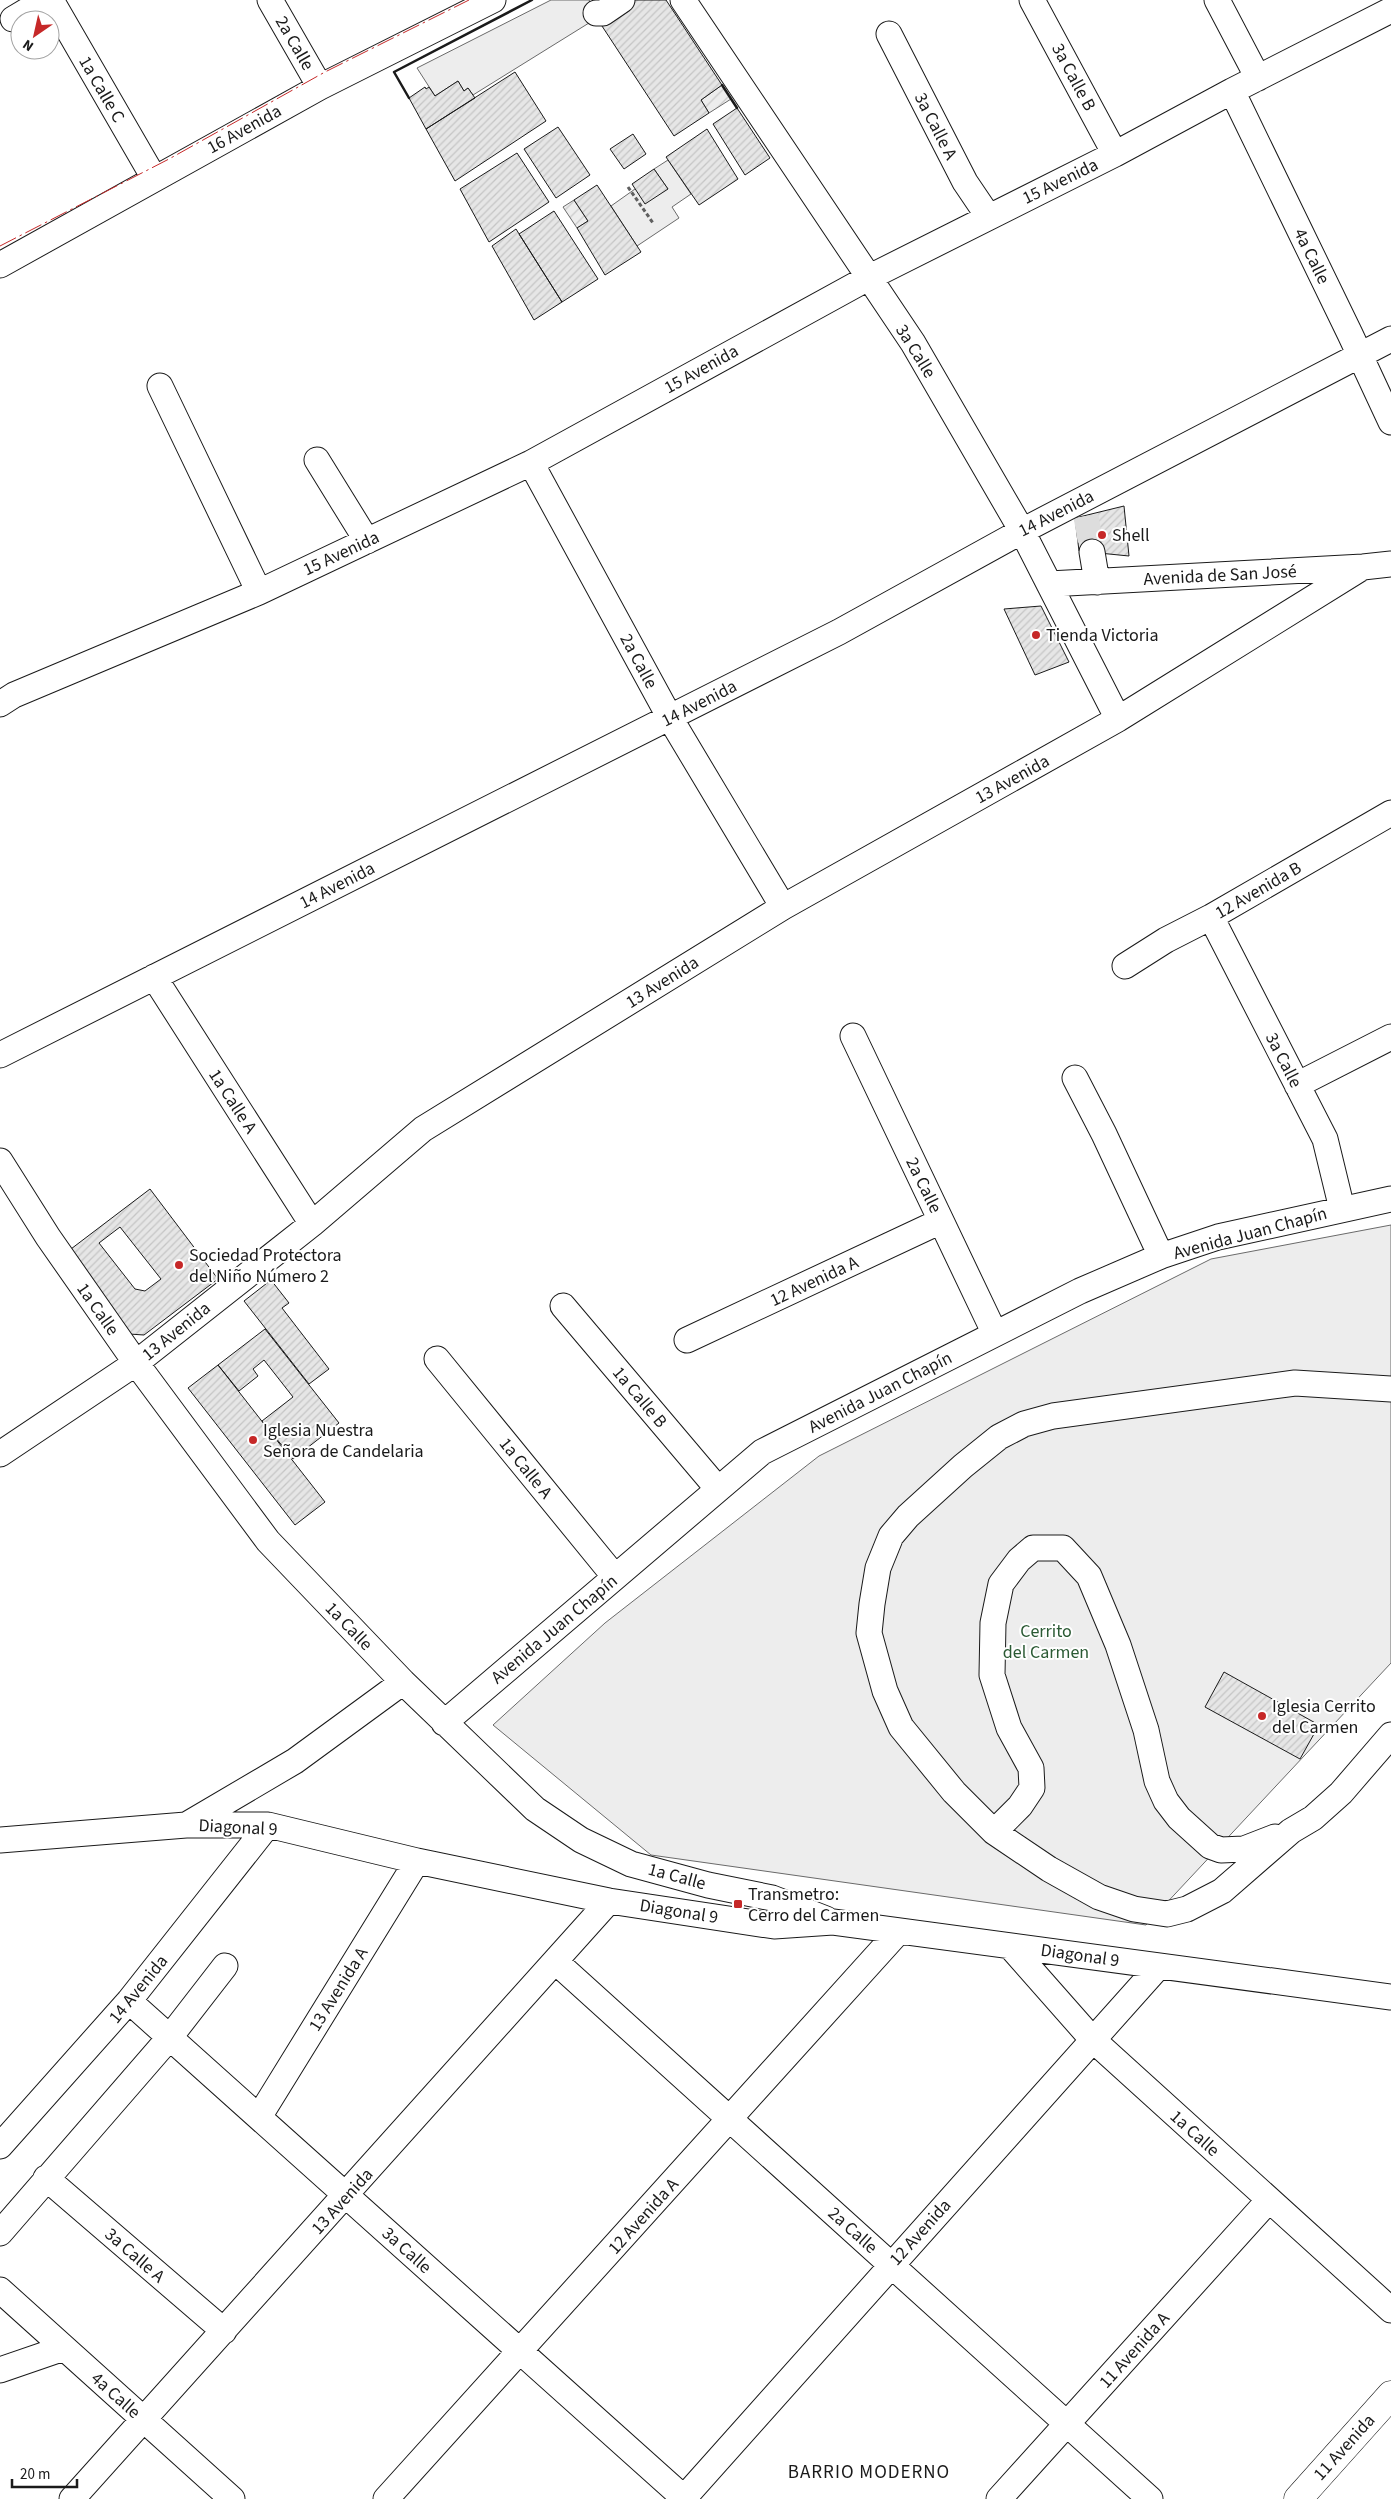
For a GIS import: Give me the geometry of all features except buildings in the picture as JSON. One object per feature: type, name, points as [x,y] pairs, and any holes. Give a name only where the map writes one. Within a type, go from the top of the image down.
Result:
[{"type":"main road","name":"11 Avenida","points":[[1298,2499],[1391,2394]]},
{"type":"street","points":[[27,10],[45,0]]},
{"type":"street","name":"1a Calle C","points":[[51,0],[154,178]]},
{"type":"street","name":"2a Calle","points":[[270,0],[320,87]]},
{"type":"street","name":"16 Avenida","points":[[0,265],[320,87],[493,0]]},
{"type":"street","points":[[596,13],[603,13],[622,0]]},
{"type":"street","name":"3a Calle","points":[[683,0],[912,344],[1022,531],[1118,719]]},
{"type":"street","name":"3a Calle B","points":[[1032,0],[1115,154]]},
{"type":"street","points":[[1217,0],[1258,78]]},
{"type":"street","name":"15 Avenida","points":[[0,704],[14,695],[259,592],[531,463],[868,278],[988,216],[1115,154],[1232,91],[1391,10]]},
{"type":"street","name":"3a Calle A","points":[[889,34],[965,182],[988,216]]},
{"type":"street","name":"4a Calle","points":[[1232,91],[1361,356],[1391,422]]},
{"type":"street","name":"14 Avenida","points":[[0,1055],[839,632],[1022,531],[1083,508],[1391,340]]},
{"type":"street","points":[[160,386],[259,592]]},
{"type":"street","points":[[317,460],[367,541]]},
{"type":"street","name":"2a Calle","points":[[531,463],[670,718],[783,907]]},
{"type":"street","points":[[1092,552],[1097,582]]},
{"type":"street","name":"Avenida de San José","points":[[1049,584],[1391,564]]},
{"type":"street","name":"13 Avenida","points":[[0,1454],[136,1363],[312,1224],[423,1129],[783,907],[1118,719],[1363,567]]},
{"type":"street","name":"12 Avenida B","points":[[1125,966],[1166,940],[1211,917],[1391,813]]},
{"type":"street","name":"3a Calle","points":[[1211,917],[1325,1139],[1342,1209]]},
{"type":"street","name":"1a Calle A","points":[[154,977],[312,1224]]},
{"type":"street","name":"2a Calle","points":[[853,1036],[995,1334]]},
{"type":"street","points":[[1297,1085],[1391,1037]]},
{"type":"street","points":[[1075,1078],[1104,1134],[1161,1256]]},
{"type":"street","name":"1a Calle","points":[[0,1160],[48,1237],[136,1363],[268,1541],[403,1682],[535,1808],[581,1840],[631,1864],[708,1885],[772,1898],[834,1922]]},
{"type":"street","name":"Avenida Juan Chapín","points":[[444,1723],[762,1452],[1080,1291],[1161,1256],[1218,1237],[1391,1199]]},
{"type":"street","name":"12 Avenida A","points":[[687,1340],[941,1221]]},
{"type":"street","name":"1a Calle B","points":[[563,1306],[718,1489]]},
{"type":"street","name":"1a Calle A","points":[[438,1359],[615,1577]]},
{"type":"street","points":[[1291,1831],[1222,1891],[1187,1909],[1167,1914],[1134,1909],[1099,1896],[1049,1869],[994,1832],[954,1792],[901,1727],[885,1691],[869,1633],[878,1568],[891,1536],[908,1516],[963,1466],[999,1437],[1024,1424],[1053,1416],[1295,1383],[1391,1389]]},
{"type":"street","points":[[994,1832],[1020,1806],[1032,1788],[1031,1768],[1009,1728],[992,1676],[994,1623],[1001,1584],[1019,1560],[1034,1548],[1063,1548],[1089,1576],[1118,1645],[1146,1730],[1157,1781],[1166,1801],[1179,1818],[1204,1842],[1222,1850],[1244,1849],[1291,1831],[1313,1818],[1340,1793],[1391,1736]]},
{"type":"street","points":[[186,1825],[295,1761],[403,1682]]},
{"type":"street","name":"Diagonal 9","points":[[0,1840],[186,1825],[268,1825],[417,1861],[609,1901],[774,1926],[834,1922],[1391,1997]]},
{"type":"street","name":"14 Avenida","points":[[0,2145],[129,2001],[268,1825]]},
{"type":"street","name":"13 Avenida A","points":[[259,2117],[417,1861]]},
{"type":"street","name":"13 Avenida","points":[[72,2499],[609,1901]]},
{"type":"street","name":"12 Avenida A","points":[[386,2499],[521,2352],[899,1931]]},
{"type":"street","name":"1a Calle","points":[[1010,1946],[1092,2039],[1391,2310]]},
{"type":"street","name":"2a Calle","points":[[556,1962],[1150,2499]]},
{"type":"street","points":[[0,2233],[170,2037],[225,1966]]},
{"type":"street","name":"12 Avenida","points":[[684,2499],[1159,1966]]},
{"type":"street","name":"3a Calle","points":[[129,2001],[684,2499]]},
{"type":"street","name":"3a Calle A","points":[[46,2178],[224,2331]]},
{"type":"street","name":"11 Avenida A","points":[[999,2499],[1269,2200]]},
{"type":"street","name":"4a Calle","points":[[0,2290],[232,2499]]},
{"type":"street","points":[[0,2370],[64,2348]]},
{"type":"path","points":[[628,187],[653,223]]},
{"type":"shaded area","points":[[551,0],[589,0],[596,10],[597,18],[473,95],[468,88],[464,91],[458,81],[435,96],[417,68]]},
{"type":"shaded area","points":[[722,85],[731,99],[709,113],[701,100]]},
{"type":"shaded area","points":[[668,160],[691,194],[672,207],[679,218],[637,246],[611,206],[635,189],[668,189],[654,169]]},
{"type":"shaded area","points":[[574,200],[588,221],[577,228],[563,207]]},
{"type":"shaded area","name":"Cerrito del Carmen","points":[[1391,1225],[1391,1663],[1146,1925],[651,1855],[493,1725],[605,1623],[819,1456],[1211,1259]]},
{"type":"tunnel","points":[[1086,516],[1092,552]]},
{"type":"wall","points":[[409,98],[394,72],[532,0]]},
{"type":"wall","points":[[722,85],[737,108]]},
{"type":"power","points":[[0,246],[169,159],[325,72],[469,0]]},
{"type":"place","name":"Shell","points":[[1102,535]]},
{"type":"place","name":"Tienda Victoria","points":[[1036,635]]},
{"type":"place","name":"Sociedad Protectora del Niño Número 2","points":[[179,1265]]},
{"type":"place","name":"Iglesia Nuestra Señora de Candelaria","points":[[253,1440]]},
{"type":"place","name":"Iglesia Cerrito del Carmen","points":[[1262,1716]]},
{"type":"place","name":"Transmetro: Cerro del Carmen","points":[[738,1904]]},
{"type":"district","name":"BARRIO MODERNO","points":[[869,2471]]}]
